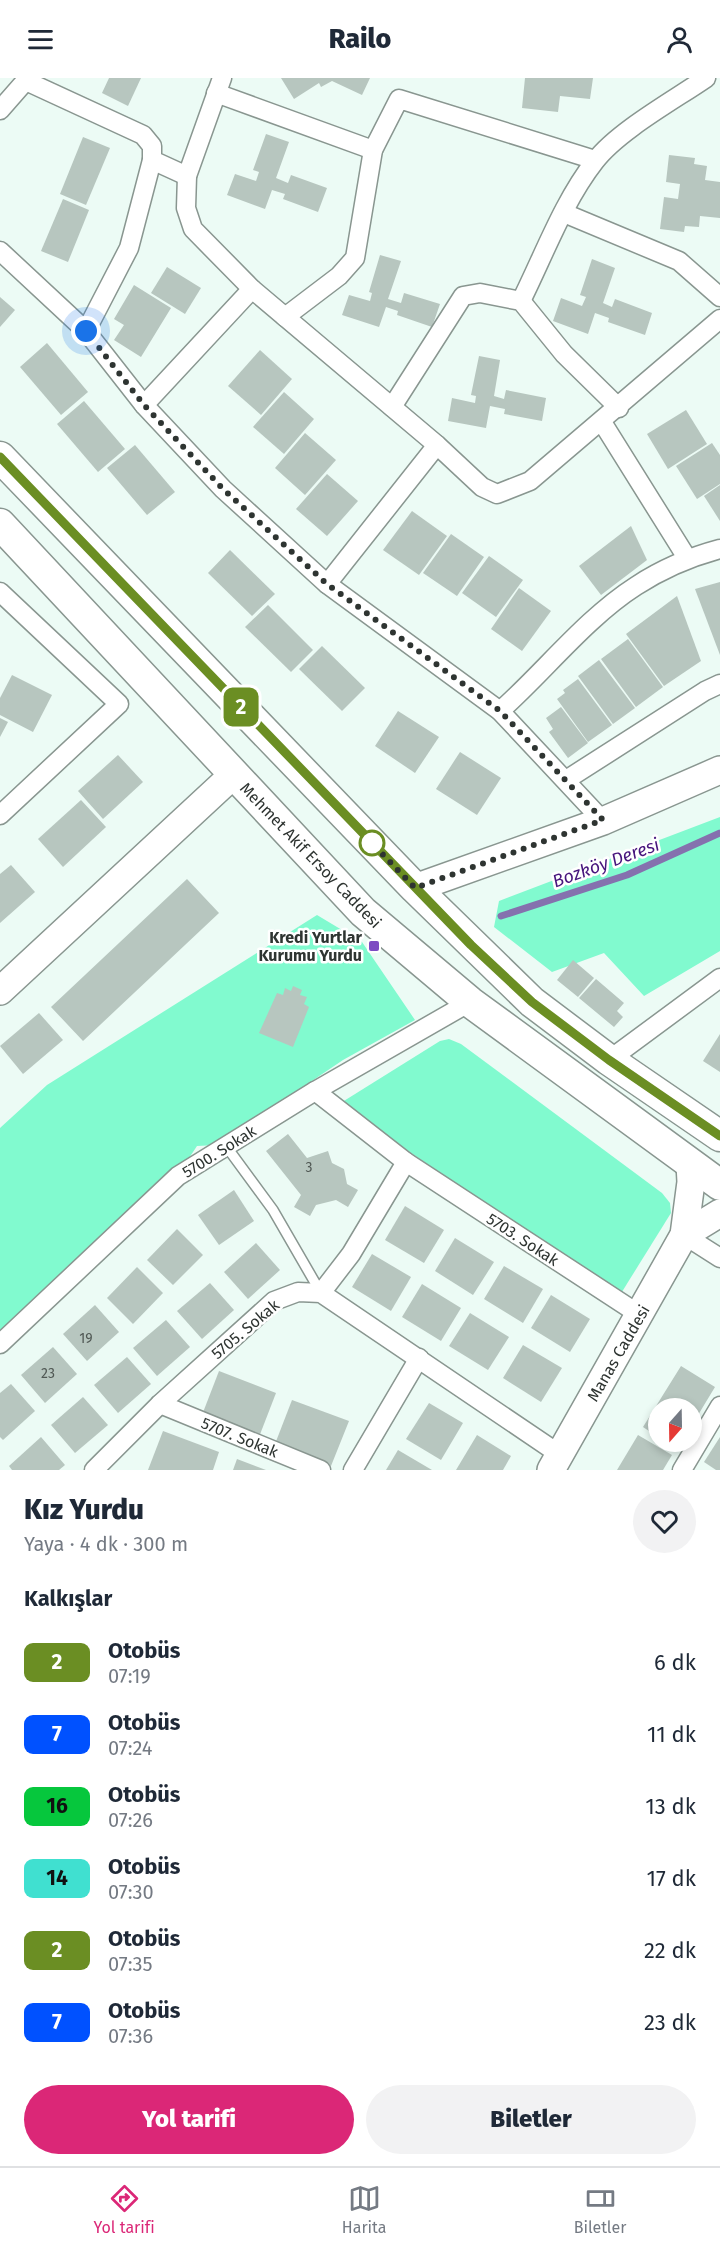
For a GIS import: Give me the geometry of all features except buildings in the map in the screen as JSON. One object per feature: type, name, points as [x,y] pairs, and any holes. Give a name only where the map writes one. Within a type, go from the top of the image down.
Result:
[{"type":"main road","points":[[0,457],[415,888],[532,1002],[609,1060],[720,1136]]},
{"type":"main road","name":"Mehmet Akif Ersoy Caddesi","points":[[0,524],[141,672],[233,775],[363,912],[470,1002],[720,1185]]},
{"type":"street","points":[[521,301],[564,213],[595,160],[626,133],[706,78]]},
{"type":"street","points":[[0,110],[27,79],[143,135],[152,146],[152,160],[129,248],[86,331]]},
{"type":"street","points":[[373,150],[219,86],[187,176],[186,208],[193,229],[252,289],[437,445],[482,487],[497,494],[530,481],[619,408],[720,319]]},
{"type":"street","points":[[285,317],[339,276],[355,258],[373,150],[399,99],[595,160]]},
{"type":"street","points":[[152,160],[187,176]]},
{"type":"street","points":[[564,213],[679,261],[720,297]]},
{"type":"street","points":[[0,251],[86,331],[144,405],[223,489],[327,584],[500,711],[603,820]]},
{"type":"street","points":[[144,405],[252,289]]},
{"type":"street","points":[[392,407],[463,296],[480,293],[521,301],[564,354],[619,408]]},
{"type":"street","points":[[602,422],[687,558]]},
{"type":"street","points":[[327,584],[437,445]]},
{"type":"street","points":[[500,711],[588,626],[635,586],[687,558],[720,549]]},
{"type":"street","points":[[0,591],[119,704],[0,815]]},
{"type":"street","points":[[566,780],[705,691],[720,684]]},
{"type":"street","points":[[415,888],[603,820],[720,770]]},
{"type":"street","points":[[0,991],[233,775]]},
{"type":"street","points":[[609,1060],[720,978]]},
{"type":"street","name":"5700. Sokak","points":[[0,1344],[178,1176],[315,1091],[470,1002]]},
{"type":"street","name":"5703. Sokak","points":[[315,1091],[406,1162],[640,1315]]},
{"type":"street","points":[[406,1162],[351,1254],[321,1293],[419,1358],[555,1462]]},
{"type":"street","points":[[684,1235],[691,1182],[690,1164]]},
{"type":"street","points":[[684,1235],[720,1213]]},
{"type":"street","points":[[684,1235],[720,1258]]},
{"type":"street","name":"Manas Caddesi","points":[[555,1462],[684,1235]]},
{"type":"street","name":"5705. Sokak","points":[[101,1468],[160,1404],[274,1301],[298,1292],[321,1293]]},
{"type":"street","points":[[353,1470],[419,1358]]},
{"type":"street","name":"5707. Sokak","points":[[160,1404],[321,1470]]},
{"type":"street","points":[[682,1470],[720,1406]]},
{"type":"lane","points":[[226,1146],[273,1210],[321,1293]]},
{"type":"green space","points":[[720,817],[720,951],[644,996],[604,953],[552,972],[494,927],[499,901]]},
{"type":"green space","points":[[317,915],[362,942],[415,1020],[343,1060],[217,1145],[197,1146],[187,1161],[0,1341],[0,1128],[47,1085]]},
{"type":"green space","points":[[449,1039],[461,1044],[662,1193],[670,1203],[671,1213],[620,1295],[339,1104],[440,1041]]},
{"type":"waterway","name":"Bozköy Deresi","points":[[501,916],[627,875],[720,833]]},
{"type":"bus line","name":"2","points":[[0,457],[471,945],[532,1002],[609,1060],[720,1136]]},
{"type":"place","name":"Kredi Yurtlar Kurumu Yurdu","points":[[374,946]]},
{"type":"route","points":[[86,331],[144,405],[223,489],[327,584],[500,711],[603,820],[415,888],[370,841],[372,843]]}]
